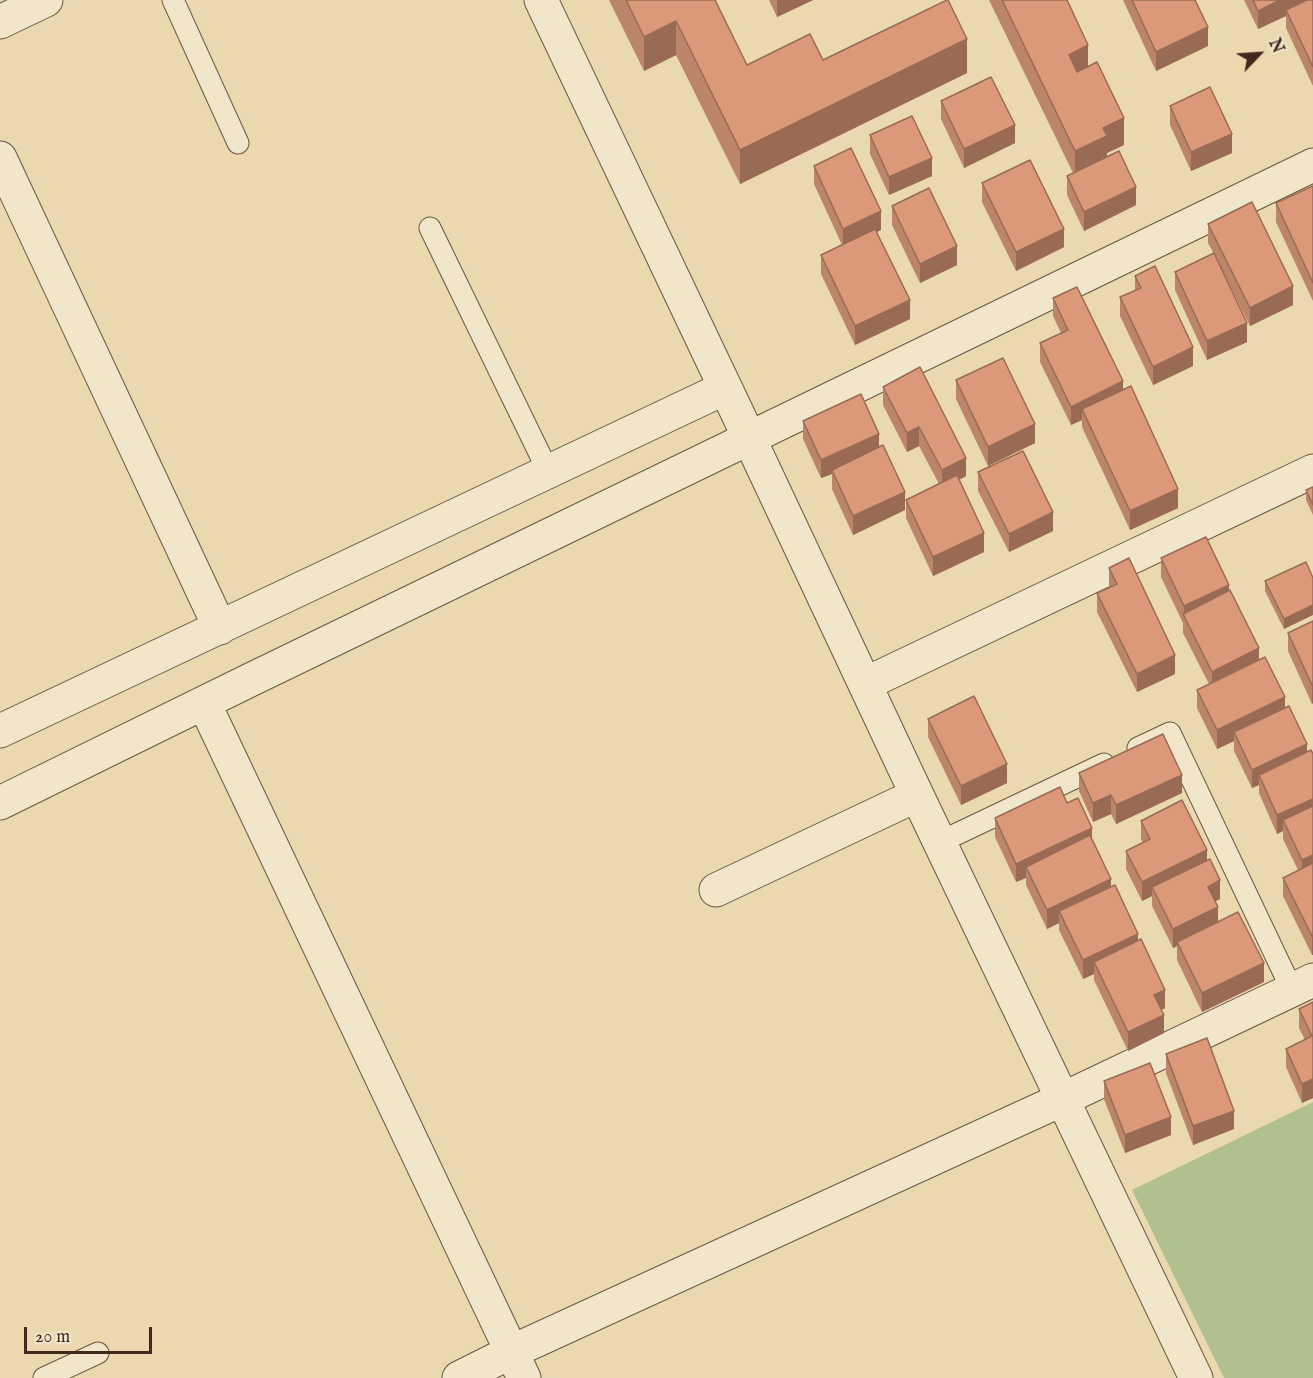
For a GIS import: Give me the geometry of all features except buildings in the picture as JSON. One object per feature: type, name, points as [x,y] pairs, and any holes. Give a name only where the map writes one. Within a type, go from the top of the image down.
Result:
[{"type":"street","points":[[0,22],[46,0]]},
{"type":"street","points":[[541,0],[1196,1378]]},
{"type":"street","points":[[0,158],[220,628]]},
{"type":"street","points":[[0,804],[1313,165]]},
{"type":"street","points":[[0,731],[725,387]]},
{"type":"street","points":[[865,684],[1313,471]]},
{"type":"street","points":[[204,703],[517,1365]]},
{"type":"street","points":[[716,890],[917,795]]},
{"type":"street","points":[[459,1378],[517,1365],[1063,1099],[1303,985]]},
{"type":"lane","points":[[173,0],[238,143]]},
{"type":"lane","points":[[430,228],[548,471]]},
{"type":"lane","points":[[940,842],[1170,733],[1303,985]]},
{"type":"lane","points":[[44,1378],[98,1353]]},
{"type":"green space","points":[[1313,1102],[1313,1378],[1224,1378],[1132,1190]]}]
